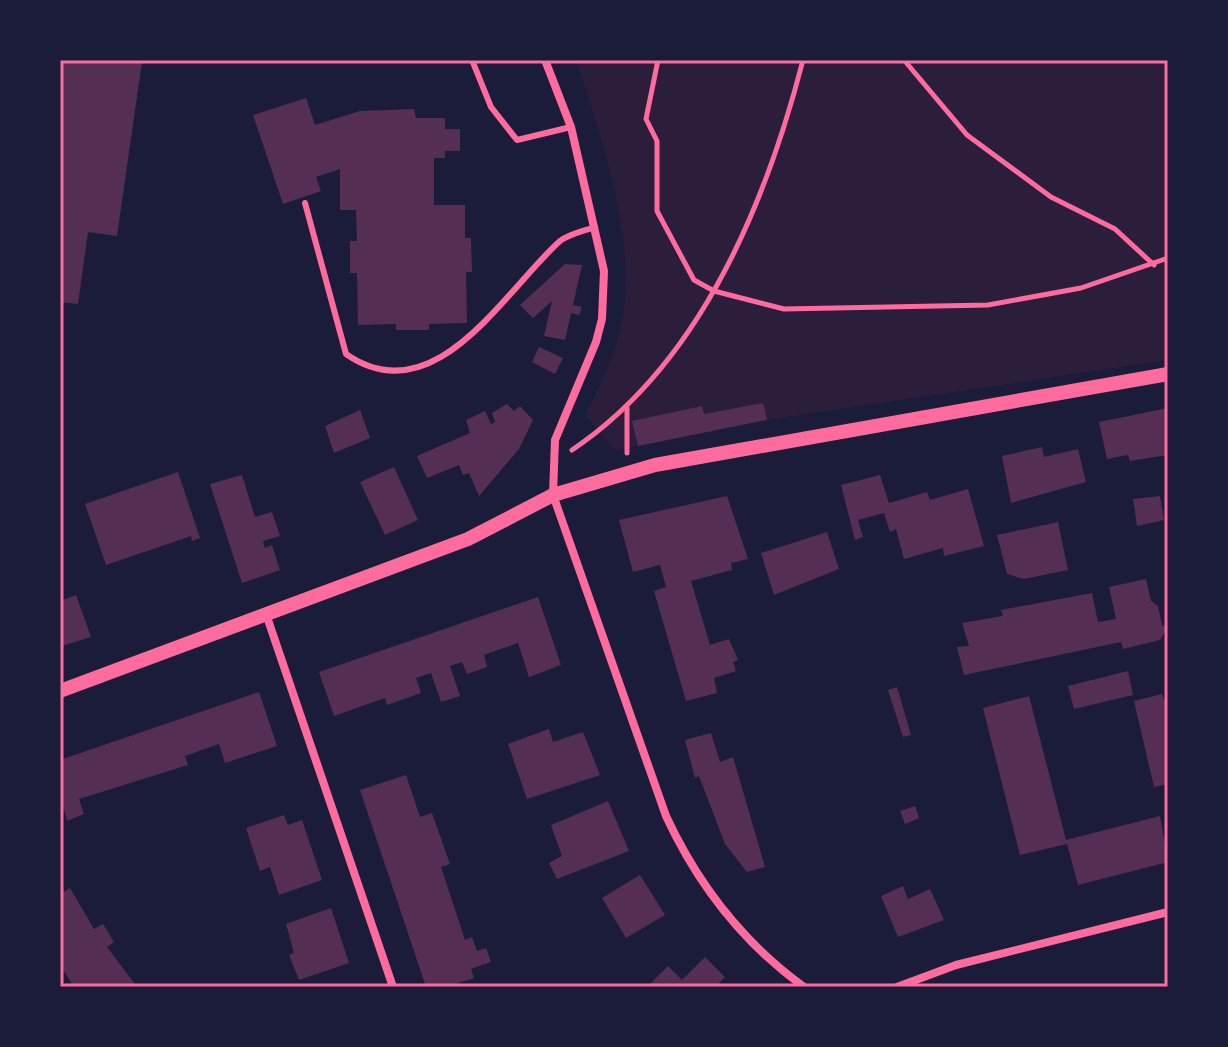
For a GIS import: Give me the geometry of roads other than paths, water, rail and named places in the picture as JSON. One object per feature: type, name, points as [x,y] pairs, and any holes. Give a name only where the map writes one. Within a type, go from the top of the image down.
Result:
[{"type":"street","points":[[545,60],[571,127],[604,271],[602,319],[596,342],[555,440],[553,495],[666,816],[680,847],[733,923],[777,967],[804,987]]},
{"type":"street","points":[[60,691],[468,539],[553,495],[655,465],[1168,374]]},
{"type":"street","points":[[266,614],[393,987]]},
{"type":"street","points":[[897,987],[968,961],[1168,912]]},
{"type":"lane","points":[[472,60],[491,107],[517,140],[571,127]]},
{"type":"lane","points":[[305,203],[346,354],[373,369],[396,370],[440,359],[463,344],[562,239],[595,227]]}]
